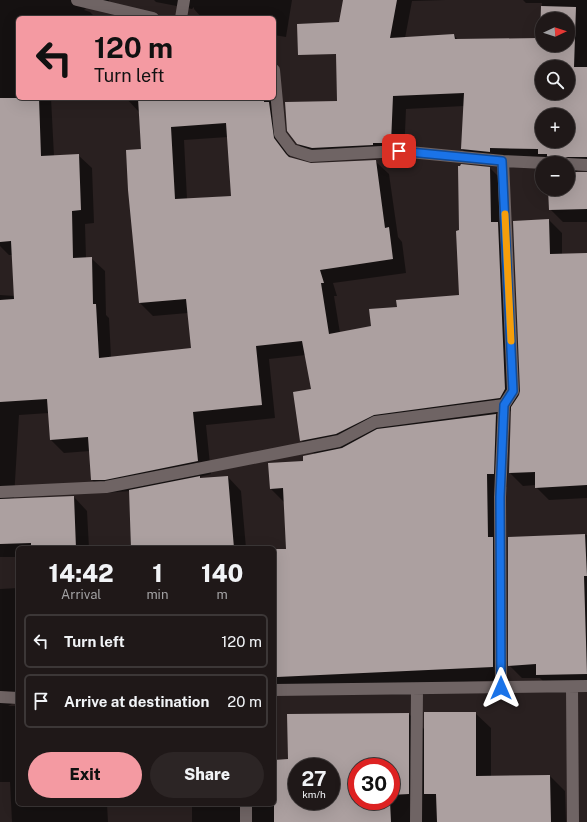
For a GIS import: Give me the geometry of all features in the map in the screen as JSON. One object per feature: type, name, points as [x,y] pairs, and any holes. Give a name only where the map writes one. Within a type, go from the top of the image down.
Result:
[{"type":"street","points":[[78,0],[145,16]]},
{"type":"street","points":[[181,16],[184,0]]},
{"type":"street","points":[[276,91],[280,134],[292,150],[311,156],[399,151],[502,161],[535,163]]},
{"type":"street","points":[[501,688],[500,497],[504,405],[513,391],[502,161]]},
{"type":"street","points":[[575,164],[587,165]]},
{"type":"street","points":[[0,492],[106,487],[339,441],[375,422],[504,405]]},
{"type":"street","points":[[276,690],[587,686]]},
{"type":"street","points":[[572,687],[573,822]]},
{"type":"street","points":[[416,822],[417,689]]},
{"type":"street","points":[[0,697],[16,698]]},
{"type":"street","points":[[246,806],[246,822]]},
{"type":"building","points":[[343,0],[397,0],[390,38],[454,34],[455,39],[535,38],[535,52],[574,52],[574,60],[535,60],[535,100],[575,100],[575,67],[587,67],[587,157],[547,156],[547,154],[538,154],[538,149],[490,148],[490,152],[461,149],[464,93],[393,96],[391,143],[312,148],[297,144],[287,131],[285,102],[337,101],[336,54],[298,55],[297,24],[339,22]]},
{"type":"building","points":[[541,6],[576,7],[575,37],[575,12],[541,12]]},
{"type":"building","points":[[0,98],[39,100],[41,156],[79,154],[81,210],[72,211],[73,258],[92,257],[93,304],[96,304],[99,358],[191,348],[186,299],[139,303],[128,190],[126,150],[141,149],[138,100],[264,100],[264,102],[269,102],[274,138],[289,157],[311,163],[376,160],[385,228],[389,227],[393,259],[320,270],[324,283],[321,283],[329,334],[371,326],[369,309],[397,307],[396,300],[459,295],[456,231],[459,230],[458,166],[461,164],[490,167],[491,222],[498,222],[505,389],[500,398],[374,415],[336,434],[300,441],[293,392],[311,389],[302,341],[256,346],[262,405],[193,412],[198,461],[105,480],[91,480],[88,437],[50,440],[47,399],[0,402],[0,300],[14,299],[11,241],[0,242]],"holes":[[[226,123],[231,196],[175,199],[171,127]]]},
{"type":"building","points":[[575,172],[587,172],[587,209],[549,210],[548,196],[575,196]]},
{"type":"building","points":[[549,219],[550,254],[587,253],[587,485],[535,488],[535,472],[509,473],[511,407],[520,391],[513,221]]},
{"type":"building","points":[[496,414],[494,474],[487,474],[488,537],[493,537],[493,667],[277,677],[276,549],[286,549],[283,488],[270,489],[268,463],[303,461],[303,456],[342,448],[377,429]]},
{"type":"building","points":[[200,476],[200,478],[228,476],[234,546],[131,546],[129,490]]},
{"type":"building","points":[[74,496],[76,546],[31,546],[31,543],[0,544],[0,499]]},
{"type":"building","points":[[585,534],[587,576],[584,576],[587,674],[536,675],[536,664],[508,666],[508,537]]},
{"type":"building","points":[[424,712],[476,712],[476,776],[550,775],[551,822],[437,822],[436,794],[424,794]]},
{"type":"building","points":[[409,713],[409,794],[400,794],[400,758],[348,758],[348,810],[390,810],[391,822],[274,822],[274,806],[276,806],[276,760],[288,759],[287,714]]},
{"type":"slow traffic","points":[[505,214],[511,341]]},
{"type":"route","points":[[399,151],[502,161],[513,391],[504,405],[500,497],[501,688]]}]
